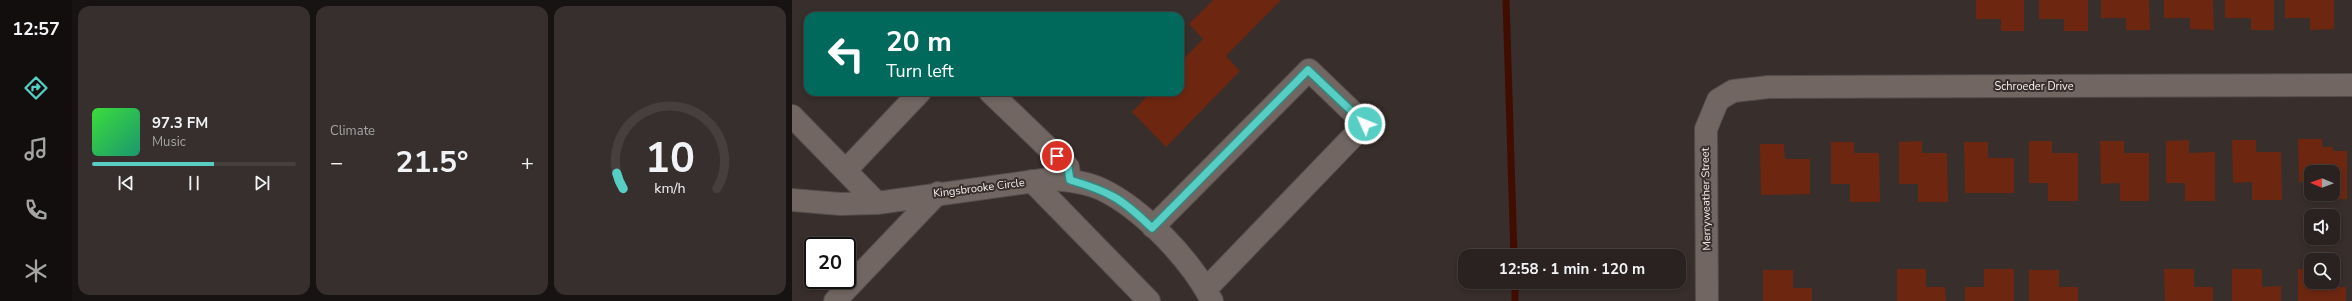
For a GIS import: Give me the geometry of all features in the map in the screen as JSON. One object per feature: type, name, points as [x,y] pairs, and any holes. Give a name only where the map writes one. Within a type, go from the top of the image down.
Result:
[{"type":"street","points":[[1152,228],[1308,70],[1365,124],[1209,295]]},
{"type":"street","name":"Schroeder Drive","points":[[1718,100],[1732,91],[1769,87],[2352,85]]},
{"type":"street","points":[[846,170],[916,96]]},
{"type":"street","points":[[994,96],[1068,167],[1070,180]]},
{"type":"street","name":"Merryweather Street","points":[[1707,301],[1706,130],[1718,100]]},
{"type":"street","points":[[792,116],[846,170],[876,203]]},
{"type":"street","name":"Kingsbrooke Circle","points":[[792,200],[840,204],[876,203],[938,193],[1032,181],[1050,179],[1070,180],[1100,188],[1124,202],[1182,256],[1209,295]]},
{"type":"street","points":[[1032,181],[1149,301]]},
{"type":"street","points":[[835,301],[938,193]]},
{"type":"building","points":[[1213,0],[1281,0],[1226,56],[1240,71],[1166,147],[1132,112],[1147,96],[1184,96],[1184,59],[1203,39],[1189,24]]},
{"type":"building","points":[[1976,0],[2024,0],[2024,31],[2001,31],[2001,19],[1976,19]]},
{"type":"building","points":[[2039,0],[2088,0],[2088,31],[2064,31],[2064,19],[2039,19]]},
{"type":"building","points":[[2101,0],[2149,0],[2150,30],[2126,30],[2126,18],[2101,18]]},
{"type":"building","points":[[2164,0],[2213,0],[2214,30],[2190,29],[2190,18],[2164,18]]},
{"type":"building","points":[[2225,0],[2274,0],[2274,30],[2251,30],[2251,18],[2225,18]]},
{"type":"building","points":[[2285,0],[2334,0],[2334,29],[2310,30],[2310,18],[2285,18]]},
{"type":"building","points":[[2298,139],[2322,139],[2322,147],[2333,147],[2333,151],[2347,151],[2347,199],[2340,199],[2340,165],[2304,165],[2304,182],[2299,182]]},
{"type":"building","points":[[2189,140],[2189,153],[2215,152],[2215,201],[2185,201],[2185,183],[2166,183],[2166,141]]},
{"type":"building","points":[[2232,140],[2256,140],[2256,152],[2281,152],[2282,200],[2252,200],[2252,182],[2233,183]]},
{"type":"building","points":[[1922,141],[1922,153],[1947,153],[1948,202],[1918,202],[1918,184],[1899,184],[1899,142]]},
{"type":"building","points":[[2029,141],[2052,141],[2052,153],[2078,153],[2078,201],[2048,201],[2048,183],[2029,183]]},
{"type":"building","points":[[2100,141],[2124,141],[2124,153],[2149,153],[2149,201],[2120,201],[2120,183],[2101,184]]},
{"type":"building","points":[[1831,142],[1854,142],[1854,153],[1879,153],[1880,202],[1850,202],[1850,184],[1831,184]]},
{"type":"building","points":[[1964,142],[1988,142],[1988,158],[2014,158],[2014,193],[1965,193]]},
{"type":"building","points":[[1760,144],[1784,144],[1785,159],[1810,159],[1810,194],[1761,195]]},
{"type":"building","points":[[1897,269],[1926,269],[1926,287],[1945,287],[1946,301],[1897,301]]},
{"type":"building","points":[[1984,269],[2014,269],[2014,301],[1965,301],[1965,287],[1984,287]]},
{"type":"building","points":[[2164,269],[2194,269],[2194,287],[2213,287],[2213,301],[2165,301]]},
{"type":"building","points":[[2232,269],[2262,269],[2262,287],[2281,286],[2281,301],[2232,301]]},
{"type":"building","points":[[2298,269],[2304,269],[2304,289],[2340,289],[2340,287],[2346,287],[2346,301],[2298,301]]},
{"type":"building","points":[[1763,270],[1793,270],[1793,288],[1812,288],[1812,301],[1763,301]]},
{"type":"building","points":[[2029,270],[2059,270],[2059,287],[2078,287],[2078,301],[2029,301]]},
{"type":"waterway","points":[[1506,0],[1514,249]]},
{"type":"waterway","points":[[1515,289],[1515,301]]},
{"type":"route","points":[[1057,156],[1068,167],[1070,180],[1100,188],[1124,202],[1152,228],[1308,70],[1365,124]]}]
